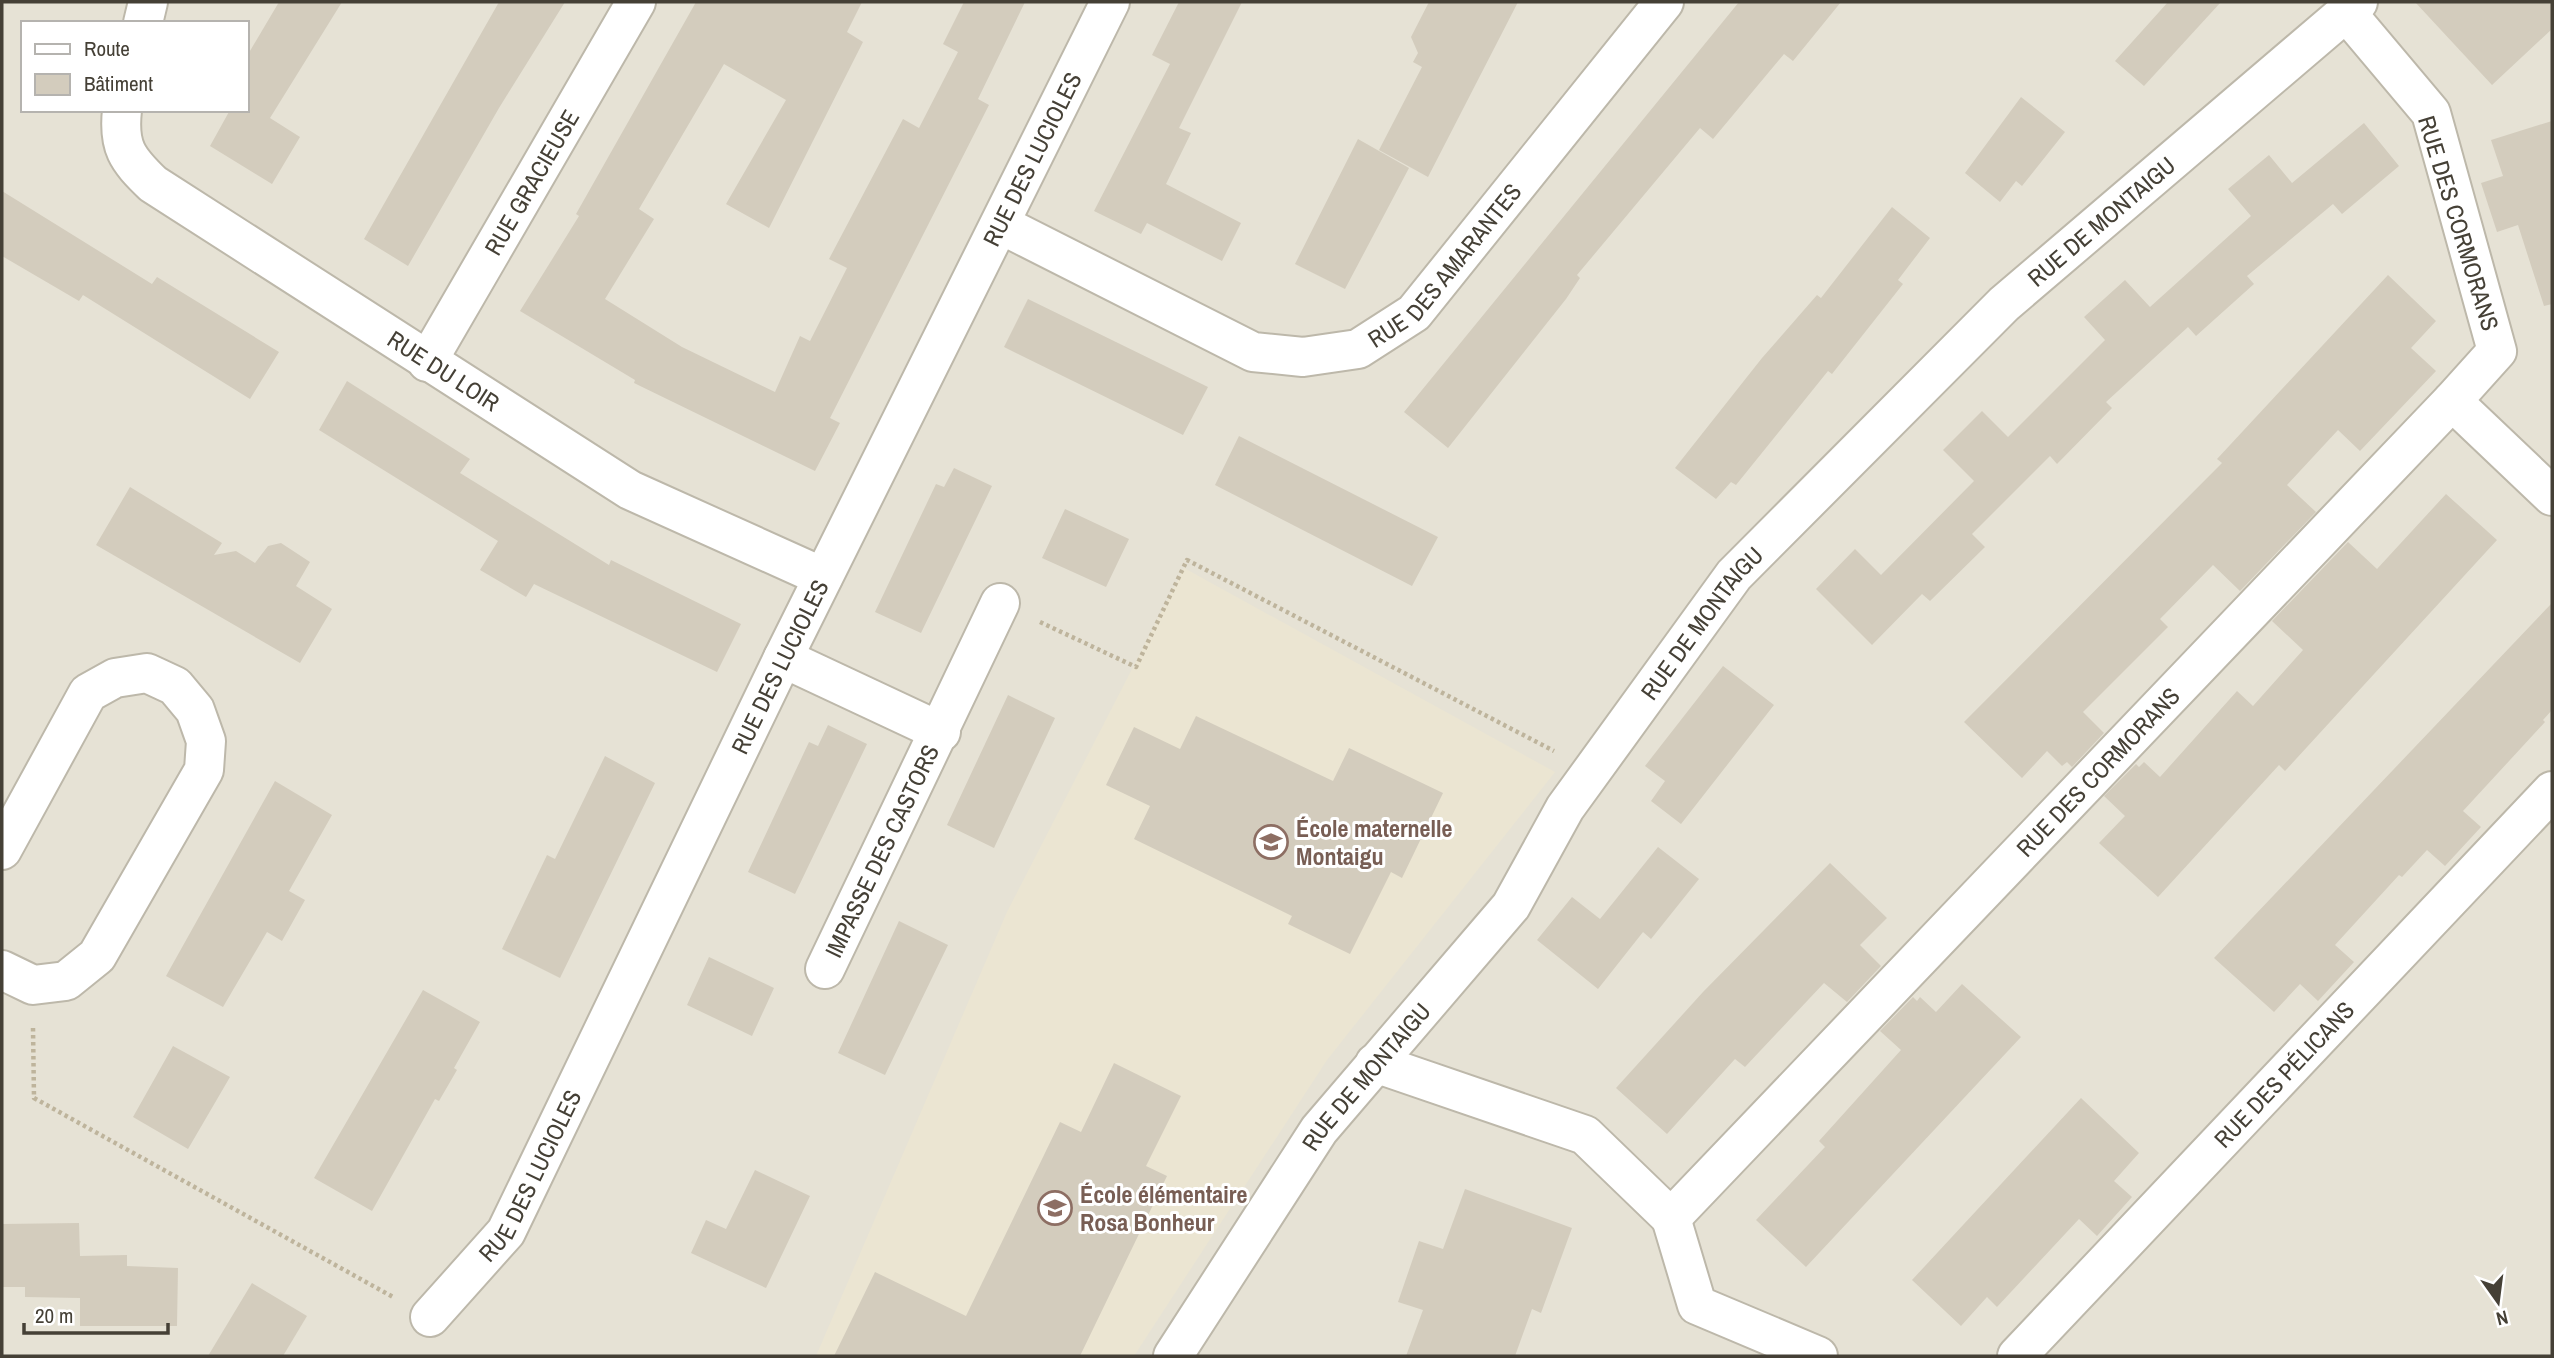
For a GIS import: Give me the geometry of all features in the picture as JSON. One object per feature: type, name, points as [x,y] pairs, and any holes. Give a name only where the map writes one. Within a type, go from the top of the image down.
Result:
[{"type":"street","points":[[143,21],[148,2]]},
{"type":"street","name":"RUE GRACIEUSE","points":[[427,362],[636,2]]},
{"type":"street","name":"RUE DES LUCIOLES","points":[[430,1317],[506,1231],[783,658],[1110,2]]},
{"type":"street","name":"RUE DES AMARANTES","points":[[1000,224],[1253,352],[1303,357],[1358,349],[1414,313],[1664,2]]},
{"type":"street","name":"RUE DES CORMORANS","points":[[1671,1218],[2497,351],[2431,113],[2352,7]]},
{"type":"street","name":"RUE DE MONTAIGU","points":[[1173,1356],[1319,1130],[1511,906],[1565,808],[1744,565],[2004,304],[2352,7]]},
{"type":"street","name":"RUE DU LOIR","points":[[122,112],[119,135],[131,163],[153,184],[630,490],[823,577]]},
{"type":"street","points":[[2452,401],[2552,496]]},
{"type":"street","name":"IMPASSE DES CASTORS","points":[[825,969],[1000,603]]},
{"type":"street","name":"IMPASSE DES CASTORS","points":[[783,658],[940,732]]},
{"type":"street","points":[[2,849],[88,692],[115,678],[147,673],[175,686],[195,710],[205,741],[204,770],[97,956],[66,981],[17,977]]},
{"type":"street","name":"RUE DES PÉLICANS","points":[[2017,1356],[2552,791]]},
{"type":"street","points":[[1375,1063],[1585,1135],[1671,1218],[1696,1305],[1818,1356]]},
{"type":"path","points":[[1000,603],[1136,667],[1186,560],[1592,771]]},
{"type":"path","points":[[17,977],[34,1098],[430,1317]]},
{"type":"shaded area","points":[[2,2],[2552,2],[2552,1356],[2,1356]]},
{"type":"shaded area","points":[[1184,568],[1555,772],[1327,1060],[1134,1356],[816,1356],[1007,912]]},
{"type":"building","points":[[279,2],[342,2],[270,118],[300,137],[272,184],[210,146],[229,112],[248,112],[248,54]]},
{"type":"building","points":[[499,2],[565,2],[499,108],[408,266],[364,239]]},
{"type":"building","points":[[696,2],[862,2],[847,32],[863,42],[769,228],[726,204],[786,100],[724,64],[639,209],[654,219],[605,299],[682,347],[775,392],[800,336],[810,341],[847,268],[829,259],[903,119],[919,128],[958,52],[943,44],[964,2],[1025,2],[978,99],[989,105],[830,418],[840,423],[815,471],[634,383],[635,380],[520,311],[579,216],[576,214]]},
{"type":"building","points":[[1179,2],[1242,2],[1179,128],[1191,133],[1166,184],[1241,223],[1222,261],[1147,223],[1141,234],[1094,211],[1170,64],[1152,55]]},
{"type":"building","points":[[1429,2],[1518,2],[1428,177],[1379,150],[1422,67],[1413,62],[1418,53],[1411,37]]},
{"type":"building","points":[[1739,2],[1841,2],[1793,61],[1784,54],[1713,139],[1700,128],[1577,275],[1580,278],[1566,299],[1448,448],[1404,412]]},
{"type":"building","points":[[2168,2],[2221,2],[2144,86],[2115,61]]},
{"type":"building","points":[[2415,2],[2552,2],[2552,29],[2492,85]]},
{"type":"building","points":[[2021,97],[2065,132],[2022,186],[2016,181],[2000,202],[1965,173]]},
{"type":"building","points":[[2552,121],[2552,304],[2544,306],[2518,225],[2497,232],[2481,183],[2503,176],[2491,140]]},
{"type":"building","points":[[2364,123],[2399,166],[2342,214],[2333,204],[2247,276],[2254,284],[2196,336],[2188,327],[2106,402],[2112,408],[2057,464],[2050,456],[1972,534],[1985,547],[1930,601],[1922,594],[1872,645],[1816,589],[1855,549],[1881,575],[1974,481],[1943,450],[1982,411],[2008,437],[2105,340],[2084,317],[2125,280],[2150,307],[2251,216],[2228,189],[2269,155],[2292,183]]},
{"type":"building","points":[[1358,139],[1409,168],[1345,289],[1295,264]]},
{"type":"building","points":[[2,191],[152,284],[157,277],[279,352],[250,399],[83,295],[79,301],[2,256]]},
{"type":"building","points":[[1892,207],[1930,238],[1898,280],[1903,284],[1832,374],[1828,371],[1736,485],[1731,482],[1716,499],[1675,468],[1762,358],[1817,295],[1821,298]]},
{"type":"building","points":[[2388,275],[2436,321],[2411,348],[2436,371],[2360,451],[2338,430],[2287,485],[2316,512],[2240,591],[2213,565],[2160,619],[2168,627],[2083,712],[2104,733],[2072,767],[2067,762],[2062,766],[2047,751],[2022,778],[1964,722],[2222,463],[2217,459]]},
{"type":"building","points":[[1028,299],[1208,387],[1183,435],[1004,347]]},
{"type":"building","points":[[347,381],[470,459],[460,473],[609,565],[611,560],[741,624],[717,672],[534,584],[526,597],[480,570],[498,541],[319,430]]},
{"type":"building","points":[[1239,436],[1438,537],[1412,586],[1215,485]]},
{"type":"building","points":[[954,468],[992,486],[921,633],[875,612],[936,484],[944,487]]},
{"type":"building","points":[[130,487],[222,543],[214,555],[236,551],[255,563],[268,546],[281,543],[310,562],[296,586],[332,609],[300,663],[96,545]]},
{"type":"building","points":[[2446,494],[2497,540],[2285,771],[2279,765],[2158,897],[2099,843],[2125,816],[2104,796],[2136,764],[2139,767],[2144,762],[2160,777],[2237,691],[2253,706],[2303,650],[2272,621],[2348,542],[2377,569]]},
{"type":"building","points":[[1065,509],[1129,539],[1106,587],[1042,558]]},
{"type":"building","points":[[2552,603],[2552,710],[2543,720],[2545,722],[2463,811],[2481,827],[2445,866],[2427,850],[2402,877],[2399,875],[2335,945],[2354,962],[2318,1001],[2300,984],[2274,1012],[2214,958]]},
{"type":"building","points":[[1723,666],[1774,705],[1681,824],[1651,801],[1665,781],[1645,766]]},
{"type":"building","points":[[1008,695],[1055,718],[994,848],[947,825]]},
{"type":"building","points":[[1196,716],[1333,781],[1349,748],[1443,793],[1402,878],[1391,872],[1350,954],[1288,924],[1292,916],[1134,839],[1150,806],[1106,785],[1134,727],[1180,749]]},
{"type":"building","points":[[828,725],[867,744],[795,894],[748,872],[809,742],[818,746]]},
{"type":"building","points":[[605,756],[655,783],[560,978],[502,949],[547,855],[555,859]]},
{"type":"building","points":[[275,781],[332,815],[289,891],[305,900],[282,941],[267,932],[223,1007],[166,976]]},
{"type":"building","points":[[1658,847],[1699,879],[1651,939],[1643,932],[1598,989],[1537,940],[1572,897],[1600,919]]},
{"type":"building","points":[[1830,863],[1887,918],[1860,945],[1881,966],[1847,1002],[1824,983],[1745,1067],[1735,1059],[1667,1134],[1616,1088],[1703,992]]},
{"type":"building","points":[[899,921],[948,945],[885,1075],[838,1053]]},
{"type":"building","points":[[709,957],[774,988],[752,1036],[687,1005]]},
{"type":"building","points":[[1962,984],[2021,1037],[1806,1267],[1756,1220],[1825,1147],[1819,1141],[1901,1050],[1880,1031],[1913,997],[1917,1001],[1920,997],[1936,1012]]},
{"type":"building","points":[[423,990],[480,1022],[454,1068],[457,1070],[439,1101],[435,1099],[372,1211],[314,1178]]},
{"type":"building","points":[[173,1046],[230,1077],[188,1149],[133,1117]]},
{"type":"building","points":[[1114,1063],[1181,1096],[1146,1166],[1167,1176],[1080,1356],[834,1356],[875,1272],[966,1316],[1060,1122],[1081,1132]]},
{"type":"building","points":[[2081,1098],[2139,1153],[2114,1181],[2132,1197],[2097,1236],[2079,1219],[1997,1307],[1987,1297],[1961,1326],[1912,1280]]},
{"type":"building","points":[[755,1170],[810,1196],[766,1288],[691,1253],[706,1220],[726,1229]]},
{"type":"building","points":[[1465,1189],[1572,1228],[1541,1313],[1532,1309],[1515,1356],[1406,1356],[1423,1310],[1398,1302],[1419,1241],[1443,1249]]},
{"type":"building","points":[[79,1223],[80,1256],[127,1255],[127,1266],[178,1268],[177,1326],[80,1326],[80,1298],[25,1297],[25,1287],[2,1287],[2,1224]]},
{"type":"building","points":[[252,1283],[307,1316],[283,1356],[208,1356]]},
{"type":"place","name":"École maternelle Montaigu","points":[[1271,842]]},
{"type":"place","name":"École élémentaire Rosa Bonheur","points":[[1055,1208]]}]
